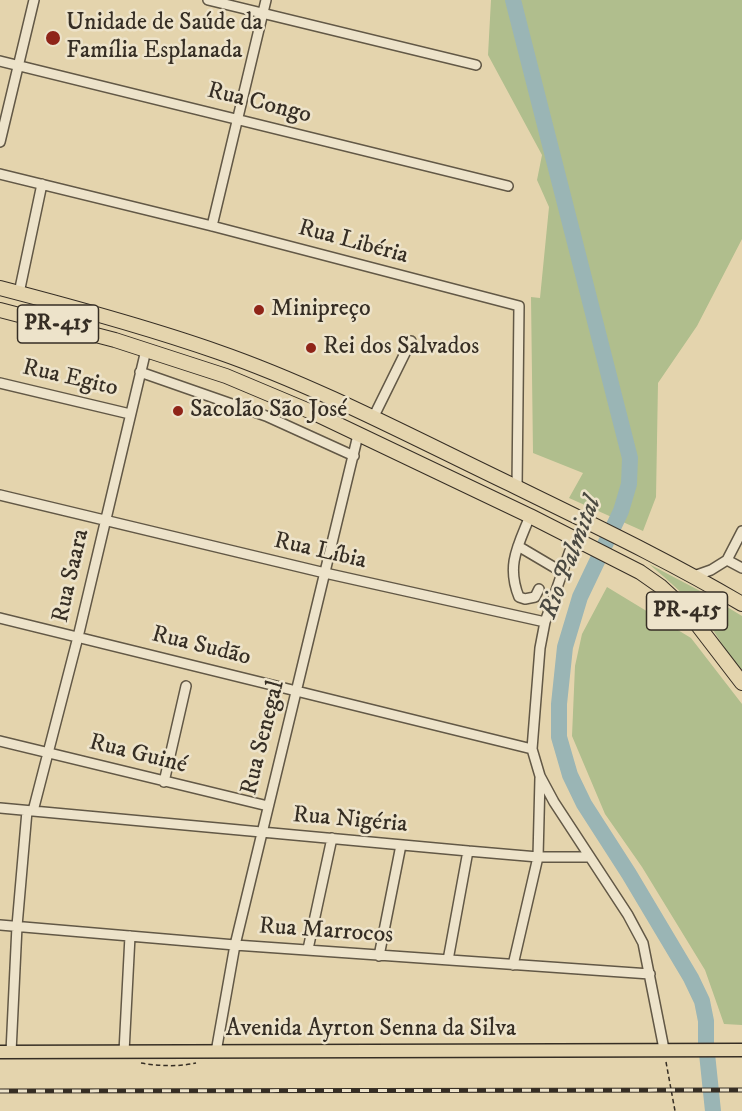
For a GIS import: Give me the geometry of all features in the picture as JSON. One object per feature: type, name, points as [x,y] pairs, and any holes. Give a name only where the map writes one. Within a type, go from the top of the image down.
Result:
[{"type":"highway","name":"PR-415","points":[[0,288],[218,351],[274,374],[373,418],[600,528],[694,576],[742,604]]},
{"type":"highway","name":"PR-415","points":[[0,310],[146,350],[226,376],[270,394],[574,538],[651,579],[670,595],[702,629],[742,683]]},
{"type":"main road","name":"Avenida Ayrton Senna da Silva","points":[[5,1052],[737,1050]]},
{"type":"street","points":[[0,142],[34,0]]},
{"type":"street","points":[[208,0],[476,65]]},
{"type":"street","points":[[212,226],[266,0]]},
{"type":"street","name":"Rua Congo","points":[[0,61],[508,186]]},
{"type":"street","name":"Rua Libéria","points":[[0,174],[212,226],[519,306],[517,488]]},
{"type":"street","points":[[19,293],[42,184]]},
{"type":"street","points":[[373,418],[411,341]]},
{"type":"street","name":"Rua Saara","points":[[5,1052],[30,811],[49,753],[146,350]]},
{"type":"street","points":[[140,372],[266,416],[354,456]]},
{"type":"street","name":"Rua Egito","points":[[0,383],[130,414]]},
{"type":"street","name":"Rua Senegal","points":[[216,1052],[235,945],[358,435]]},
{"type":"street","name":"Rua Líbia","points":[[0,495],[325,573],[545,622]]},
{"type":"street","points":[[530,516],[513,559],[513,582],[519,597],[525,599],[535,597],[539,589]]},
{"type":"street","points":[[694,576],[711,570],[727,560],[742,531]]},
{"type":"street","points":[[574,538],[545,622],[540,648],[532,749],[540,776],[560,812],[644,943],[664,1049]]},
{"type":"street","points":[[518,546],[562,572]]},
{"type":"street","points":[[727,560],[742,568]]},
{"type":"street","name":"Rua Sudão","points":[[0,618],[532,749]]},
{"type":"street","points":[[164,782],[186,687]]},
{"type":"street","name":"Rua Guiné","points":[[0,741],[268,806]]},
{"type":"street","points":[[513,965],[538,857],[540,776]]},
{"type":"street","name":"Rua Nigéria","points":[[0,808],[538,857],[588,857]]},
{"type":"street","points":[[308,950],[332,838]]},
{"type":"street","points":[[379,956],[401,845]]},
{"type":"street","points":[[448,960],[468,851]]},
{"type":"street","name":"Rua Marrocos","points":[[0,925],[379,956],[650,974]]},
{"type":"street","points":[[124,1052],[130,936]]},
{"type":"path","points":[[664,1049],[675,1111]]},
{"type":"green space","points":[[491,0],[742,0],[742,239],[697,326],[658,383],[656,497],[643,531],[569,498],[583,473],[533,453],[531,297],[540,298],[549,207],[537,180],[542,155],[488,55]]},
{"type":"green space","points":[[649,564],[742,616],[742,670],[700,612]]},
{"type":"green space","points":[[607,587],[691,638],[742,704],[742,1025],[724,1024],[705,970],[642,867],[605,814],[572,736],[575,666],[582,634]]},
{"type":"waterway","name":"Rio Palmital","points":[[513,0],[630,458],[629,484],[621,511],[580,597],[565,647],[559,704],[559,737],[570,775],[584,804],[629,874],[691,978],[702,1001],[706,1021],[713,1111]]},
{"type":"railway","points":[[0,1091],[742,1090]]},
{"type":"place","name":"Unidade de Saúde da Família Esplanada","points":[[53,38]]},
{"type":"place","name":"Minipreço","points":[[259,310]]},
{"type":"place","name":"Rei dos Salvados","points":[[311,348]]},
{"type":"place","name":"Sacolão São José","points":[[178,411]]}]
